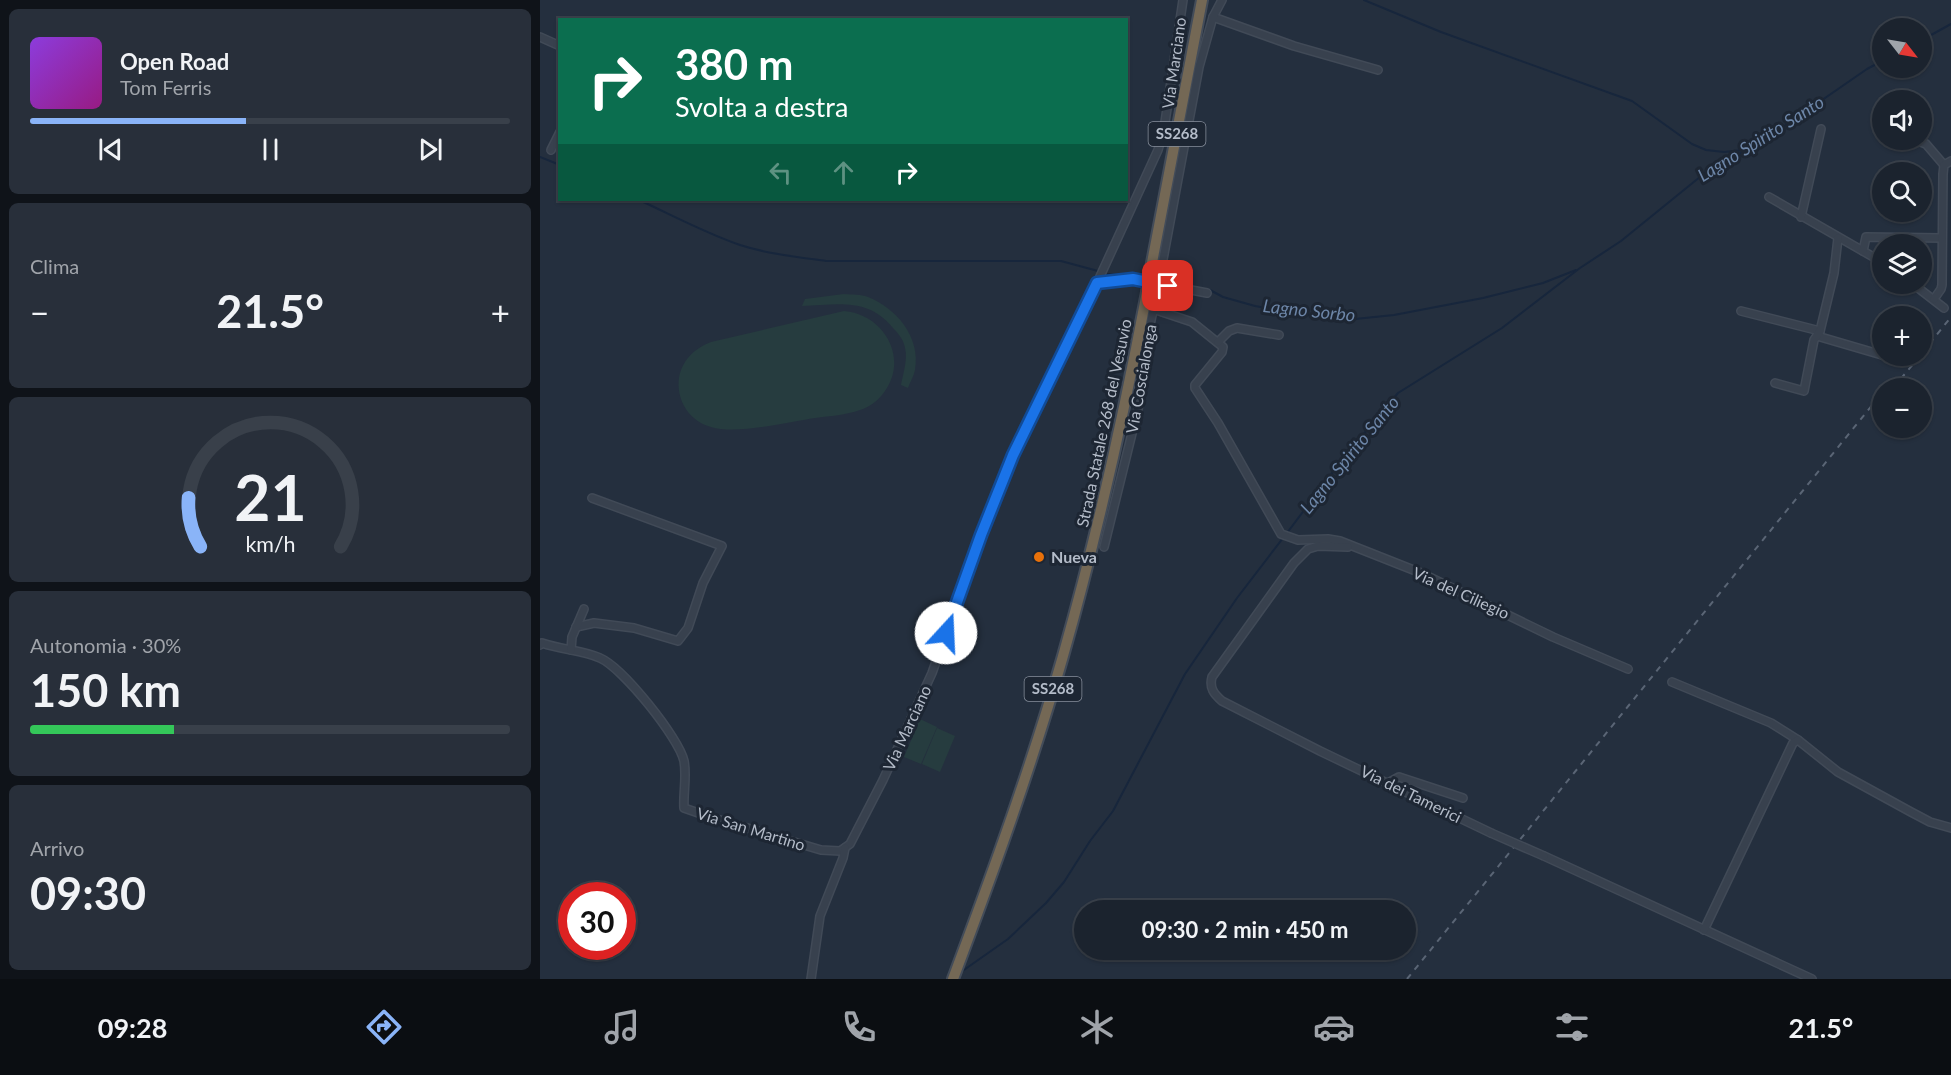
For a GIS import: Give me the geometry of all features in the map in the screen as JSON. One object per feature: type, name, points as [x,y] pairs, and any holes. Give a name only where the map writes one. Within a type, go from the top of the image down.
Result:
[{"type":"highway","name":"Strada Statale 268 del Vesuvio","points":[[953,979],[1008,830],[1085,577],[1151,294],[1202,0]]},
{"type":"street","name":"Via Marciano","points":[[811,979],[820,915],[845,848],[855,835],[932,673],[981,535],[1013,455],[1097,283],[1158,150],[1164,129],[1183,0]]},
{"type":"street","points":[[1156,269],[1199,67],[1213,17],[1222,0]]},
{"type":"street","points":[[1213,17],[1294,46],[1378,70]]},
{"type":"street","points":[[540,37],[558,45]]},
{"type":"street","points":[[1801,217],[1821,129]]},
{"type":"street","points":[[551,150],[558,136]]},
{"type":"street","points":[[1930,150],[1948,163],[1942,238],[1942,285],[1934,299]]},
{"type":"street","points":[[1769,197],[1872,256]]},
{"type":"street","points":[[1863,250],[1866,237],[1942,238]]},
{"type":"street","points":[[1775,383],[1804,391],[1814,340],[1818,333],[1834,273],[1838,238]]},
{"type":"street","points":[[1097,283],[1133,279],[1207,293]]},
{"type":"street","points":[[1163,312],[1168,286]]},
{"type":"street","name":"Via Coscialonga","points":[[1104,547],[1138,409],[1147,361],[1148,334],[1153,309],[1151,294]]},
{"type":"street","points":[[1927,294],[1944,308]]},
{"type":"street","points":[[1153,309],[1192,322],[1218,342],[1229,331],[1237,328],[1278,335]]},
{"type":"street","points":[[1742,311],[1872,352]]},
{"type":"street","name":"Via del Ciliegio","points":[[1218,342],[1224,349],[1195,385],[1281,534],[1298,540],[1341,541],[1351,547],[1421,573],[1553,637],[1628,669]]},
{"type":"street","points":[[576,627],[594,623],[634,628],[678,641],[688,628],[703,583],[722,546],[592,498]]},
{"type":"street","name":"Via dei Tamerici","points":[[1351,547],[1318,546],[1308,549],[1301,556],[1212,677],[1211,688],[1222,701],[1491,833],[1812,979]]},
{"type":"street","points":[[571,650],[572,637],[584,609]]},
{"type":"street","name":"Via San Martino","points":[[540,645],[597,657],[610,663],[628,681],[680,750],[684,762],[684,808],[710,818],[821,850],[834,852],[845,848]]},
{"type":"street","points":[[1672,682],[1771,723],[1798,740],[1838,772],[1911,813],[1951,828]]},
{"type":"street","points":[[1704,930],[1793,743],[1798,740]]},
{"type":"street","points":[[1388,783],[1400,777],[1463,798]]},
{"type":"green space","points":[[844,294],[865,296],[878,302],[888,308],[904,325],[914,346],[916,358],[908,388],[901,385],[906,357],[903,342],[883,318],[873,311],[851,305],[802,306],[805,299]]},
{"type":"green space","points":[[844,311],[870,320],[888,339],[893,352],[892,378],[883,394],[871,405],[844,414],[734,430],[703,424],[690,415],[686,409],[680,394],[679,378],[686,360],[700,348],[711,342]]},
{"type":"green space","points":[[920,719],[937,727],[921,764],[904,757]]},
{"type":"green space","points":[[937,728],[955,736],[940,772],[922,764]]},
{"type":"waterway","points":[[1364,0],[1441,32],[1632,101],[1692,144],[1706,150],[1724,152],[1744,150]]},
{"type":"waterway","name":"Lagno Spirito Santo","points":[[1932,34],[1951,24]]},
{"type":"waterway","name":"Lagno Spirito Santo","points":[[1287,533],[1341,461],[1398,393],[1502,328],[1580,268],[1621,241],[1711,168],[1757,145],[1872,66]]},
{"type":"waterway","name":"Lagno Sorbo","points":[[540,157],[558,164]]},
{"type":"waterway","name":"Lagno Sorbo","points":[[641,201],[740,245],[793,257],[826,261],[1061,261],[1098,271]]},
{"type":"waterway","name":"Lagno Sorbo","points":[[1152,278],[1210,290],[1223,297],[1255,306],[1307,315],[1355,319],[1394,315],[1483,298],[1543,283],[1576,270]]},
{"type":"waterway","name":"Lagno Sorbo","points":[[1107,274],[1146,277]]},
{"type":"waterway","name":"Lagno Spirito Santo","points":[[961,972],[1008,939],[1046,903],[1064,882],[1090,841],[1113,811],[1185,674],[1237,598],[1283,538]]},
{"type":"railway","points":[[1932,341],[1951,317]]},
{"type":"railway","points":[[1901,378],[1912,366]]},
{"type":"railway","points":[[1407,979],[1872,405]]},
{"type":"place","name":"Nueva","points":[[1039,557]]},
{"type":"route","points":[[946,633],[1013,455],[1097,283],[1133,279],[1168,286]]}]
